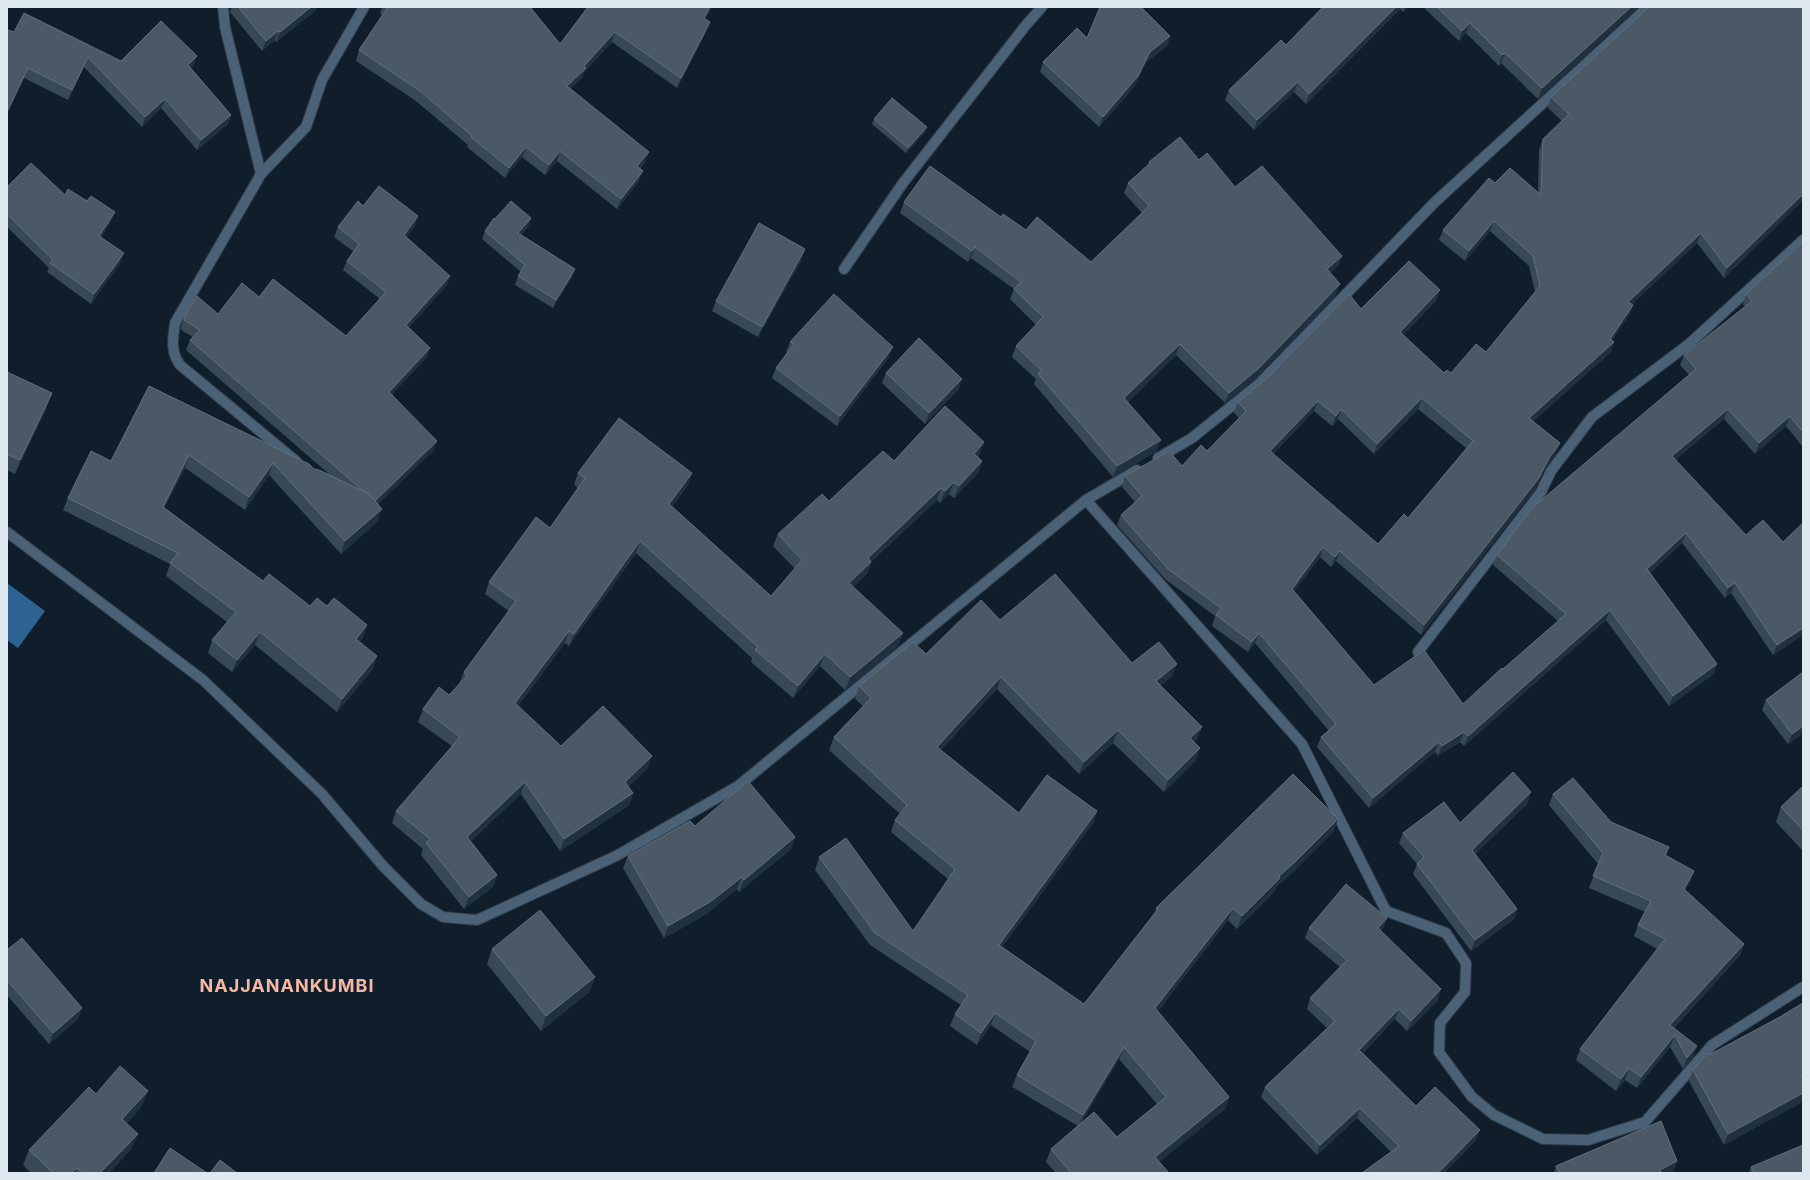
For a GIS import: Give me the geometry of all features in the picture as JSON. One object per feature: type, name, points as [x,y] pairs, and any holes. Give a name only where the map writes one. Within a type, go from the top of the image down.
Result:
[{"type":"street","points":[[223,7],[225,27],[262,174]]},
{"type":"street","points":[[301,466],[180,365],[173,356],[175,323],[262,174],[306,127],[322,80],[364,7]]},
{"type":"street","points":[[844,269],[903,183],[1026,25],[1042,7]]},
{"type":"street","points":[[7,532],[203,680],[322,794],[383,866],[421,904],[443,917],[477,920],[616,856],[738,786],[1086,500],[1192,438],[1259,384],[1435,202],[1648,7]]},
{"type":"street","points":[[1418,652],[1541,492],[1551,471],[1592,417],[1689,344],[1803,240]]},
{"type":"street","points":[[1086,500],[1302,744],[1386,911],[1446,933],[1466,963],[1466,992],[1440,1024],[1438,1052],[1472,1097],[1494,1115],[1543,1139],[1588,1140],[1645,1122],[1712,1045],[1803,987]]},
{"type":"water","points":[[7,583],[45,611],[18,648],[7,640]]},
{"type":"building","points":[[238,7],[311,7],[280,32],[278,31],[266,41]]},
{"type":"building","points":[[388,7],[530,7],[560,44],[588,7],[710,7],[704,18],[710,22],[681,78],[615,32],[584,66],[586,68],[567,86],[649,152],[637,166],[643,171],[621,199],[560,151],[549,165],[526,147],[509,168],[471,137],[472,136],[420,91],[359,50]]},
{"type":"building","points":[[1100,7],[1141,7],[1170,36],[1150,52],[1138,76],[1103,117],[1043,62],[1077,28],[1087,38]]},
{"type":"building","points":[[1323,7],[1396,7],[1309,94],[1298,82],[1257,120],[1229,90],[1281,40],[1286,45]]},
{"type":"building","points":[[1437,7],[1631,7],[1542,88],[1505,53],[1502,55],[1470,23],[1462,31]]},
{"type":"building","points":[[1649,7],[1803,7],[1803,194],[1727,268],[1701,233],[1628,302],[1633,305],[1610,339],[1614,342],[1529,418],[1560,443],[1549,458],[1539,478],[1424,625],[1340,551],[1335,557],[1323,547],[1292,589],[1374,685],[1424,650],[1463,704],[1502,668],[1503,669],[1566,614],[1497,555],[1532,508],[1696,369],[1684,355],[1752,301],[1746,294],[1803,242],[1803,432],[1790,416],[1759,443],[1728,409],[1672,456],[1746,535],[1763,520],[1783,542],[1803,523],[1803,628],[1777,645],[1735,583],[1728,588],[1686,533],[1647,569],[1717,664],[1673,696],[1610,610],[1468,736],[1464,732],[1442,746],[1439,742],[1373,798],[1321,737],[1336,724],[1259,633],[1252,642],[1216,615],[1221,608],[1168,569],[1121,515],[1142,496],[1125,476],[1169,451],[1182,466],[1201,445],[1207,451],[1246,411],[1238,402],[1267,378],[1349,294],[1361,309],[1409,261],[1440,290],[1400,332],[1444,373],[1447,370],[1451,373],[1476,344],[1486,352],[1540,286],[1533,256],[1494,221],[1469,251],[1443,230],[1489,178],[1495,183],[1510,168],[1541,195],[1543,139],[1569,114],[1551,97]],"holes":[[[1422,398],[1473,441],[1408,518],[1404,514],[1378,544],[1270,451],[1318,401],[1336,416],[1341,409],[1377,444]]]},
{"type":"building","points":[[24,13],[121,61],[161,21],[197,56],[188,65],[231,115],[201,140],[165,99],[145,117],[88,57],[72,90],[28,68],[7,112],[7,33],[8,30],[14,32]]},
{"type":"building","points":[[892,98],[927,127],[908,148],[874,119]]},
{"type":"building","points":[[1180,137],[1199,160],[1207,153],[1235,187],[1262,166],[1342,256],[1327,269],[1340,284],[1258,369],[1229,393],[1180,344],[1124,398],[1161,440],[1117,466],[1038,374],[1041,370],[1016,346],[1043,317],[1014,289],[1021,282],[975,247],[972,251],[904,202],[930,166],[1001,217],[1003,214],[1026,230],[1037,217],[1091,262],[1149,206],[1128,183],[1150,163],[1149,162]]},
{"type":"building","points":[[31,163],[65,195],[68,189],[87,201],[91,196],[115,212],[99,236],[124,253],[94,294],[50,263],[53,260],[7,214],[7,187]]},
{"type":"building","points":[[379,186],[418,216],[404,235],[450,276],[406,325],[430,348],[389,392],[437,441],[375,501],[369,494],[362,490],[190,340],[200,330],[184,320],[197,296],[218,314],[242,283],[259,297],[273,279],[346,336],[386,292],[347,261],[359,244],[338,227],[358,201],[363,206]]},
{"type":"building","points":[[511,201],[531,218],[518,233],[575,269],[556,300],[518,276],[525,265],[485,231],[494,218],[495,219]]},
{"type":"building","points":[[759,223],[805,249],[762,327],[716,301]]},
{"type":"building","points":[[834,294],[893,347],[840,416],[776,368],[794,344],[790,342]]},
{"type":"building","points":[[919,338],[962,379],[929,413],[886,373]]},
{"type":"building","points":[[7,372],[52,393],[20,460],[7,454]]},
{"type":"building","points":[[149,386],[309,464],[314,469],[369,494],[382,509],[345,541],[273,463],[249,497],[189,455],[163,507],[263,581],[269,574],[310,606],[317,598],[327,606],[334,598],[367,625],[356,639],[377,656],[342,699],[260,632],[237,660],[212,640],[236,612],[170,563],[178,553],[68,498],[91,451],[111,461]]},
{"type":"building","points":[[945,406],[984,442],[974,454],[982,461],[959,486],[954,482],[945,491],[941,488],[868,558],[871,562],[849,583],[903,633],[850,677],[825,654],[798,686],[755,650],[758,647],[640,541],[574,634],[569,631],[515,703],[561,746],[603,706],[652,756],[625,782],[633,793],[564,839],[525,782],[467,837],[497,875],[469,897],[426,843],[430,839],[396,811],[460,737],[423,709],[439,687],[449,695],[467,676],[464,672],[516,601],[489,582],[536,517],[550,528],[585,478],[578,473],[619,418],[692,473],[669,504],[771,596],[802,560],[778,534],[822,494],[829,501],[883,451],[894,461]]},
{"type":"building","points":[[1055,574],[1132,663],[1159,642],[1177,664],[1156,681],[1202,727],[1190,738],[1200,748],[1168,780],[1118,730],[1084,762],[1001,677],[937,747],[1019,813],[1047,775],[1097,811],[999,945],[1084,1004],[1158,909],[1156,908],[1293,774],[1338,819],[1279,876],[1280,878],[1242,916],[1233,908],[1155,1008],[1229,1097],[1155,1157],[1169,1173],[1071,1173],[1051,1149],[1094,1112],[1117,1137],[1166,1097],[1124,1047],[1083,1115],[1017,1075],[1036,1041],[995,1013],[981,1033],[955,1014],[968,995],[875,933],[819,857],[846,838],[913,931],[955,869],[895,820],[907,805],[834,737],[871,698],[859,686],[913,642],[926,654],[981,600],[1000,620]]},
{"type":"building","points":[[1803,672],[1803,726],[1792,734],[1766,700]]},
{"type":"building","points":[[1513,772],[1531,792],[1472,850],[1517,909],[1475,940],[1417,864],[1424,857],[1403,833],[1444,802],[1460,823]]},
{"type":"building","points":[[1573,778],[1611,822],[1669,847],[1665,855],[1694,871],[1684,889],[1744,944],[1670,1025],[1697,1046],[1687,1058],[1675,1035],[1641,1077],[1629,1068],[1621,1079],[1580,1049],[1665,939],[1638,925],[1651,901],[1593,876],[1603,853],[1553,794]]},
{"type":"building","points":[[748,781],[795,837],[744,880],[742,877],[710,902],[668,926],[628,856],[690,821],[695,826]]},
{"type":"building","points":[[1803,786],[1803,830],[1781,807]]},
{"type":"building","points":[[1346,884],[1387,918],[1378,928],[1441,989],[1411,1021],[1399,1009],[1359,1050],[1416,1106],[1435,1087],[1480,1130],[1438,1173],[1362,1173],[1399,1146],[1360,1108],[1320,1145],[1265,1087],[1335,1021],[1310,998],[1347,960],[1309,928]]},
{"type":"building","points":[[540,910],[595,977],[546,1016],[492,949]]},
{"type":"building","points":[[22,938],[82,1008],[53,1033],[7,980],[7,950]]},
{"type":"building","points":[[1803,1003],[1803,1074],[1801,1075],[1803,1078],[1803,1093],[1728,1134],[1693,1070],[1707,1054],[1709,1055]]},
{"type":"building","points":[[120,1066],[148,1091],[122,1119],[138,1134],[100,1173],[82,1173],[77,1168],[71,1173],[53,1173],[29,1150],[89,1087],[96,1094]]},
{"type":"building","points":[[1661,1121],[1677,1161],[1660,1170],[1661,1173],[1560,1173],[1556,1166]]},
{"type":"building","points":[[1803,1145],[1803,1173],[1754,1173],[1751,1167]]},
{"type":"building","points":[[170,1148],[207,1173],[154,1173]]},
{"type":"building","points":[[220,1160],[237,1173],[210,1173]]},
{"type":"district","name":"NAJJANANKUMBI","points":[[287,986]]}]
